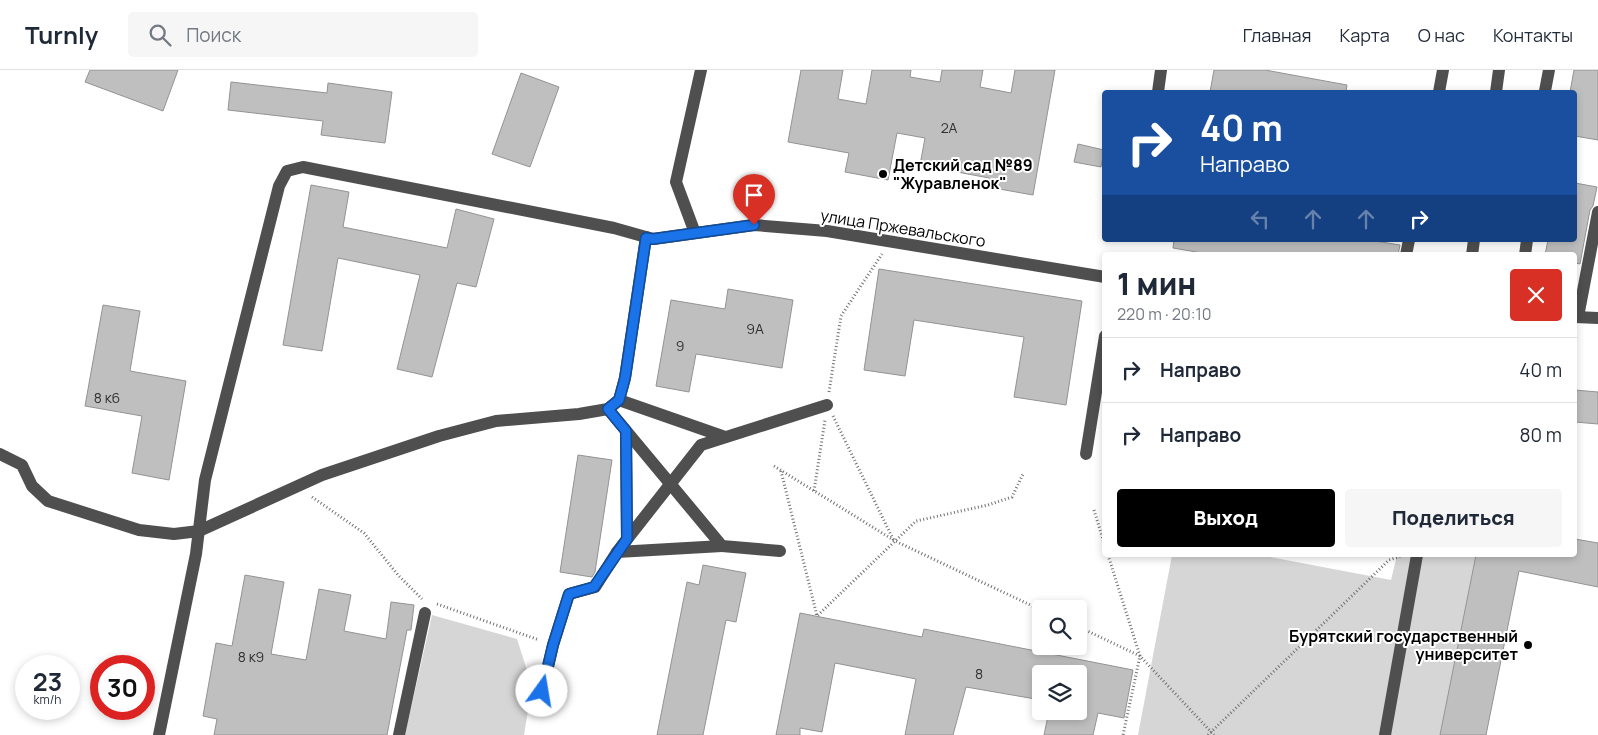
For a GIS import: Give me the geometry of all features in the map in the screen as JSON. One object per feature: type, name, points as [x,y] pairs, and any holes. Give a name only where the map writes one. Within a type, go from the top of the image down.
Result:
[{"type":"street","points":[[695,233],[676,182],[701,70]]},
{"type":"street","points":[[1158,90],[1161,70]]},
{"type":"street","points":[[1439,90],[1443,70]]},
{"type":"street","points":[[1496,90],[1499,70]]},
{"type":"street","points":[[1545,90],[1549,70]]},
{"type":"street","points":[[0,454],[22,465],[32,486],[48,501],[139,530],[174,534],[199,531],[322,475],[430,439],[496,421],[579,414],[608,409],[619,400],[625,378],[646,238],[614,228],[303,167],[287,171],[279,186],[205,480],[199,531],[196,554],[160,735]]},
{"type":"street","points":[[1577,312],[1598,212]]},
{"type":"street","name":"улица Пржевальского","points":[[646,238],[653,239],[754,225],[827,232],[1102,277]]},
{"type":"street","points":[[1577,317],[1598,318]]},
{"type":"street","points":[[1086,454],[1102,355]]},
{"type":"street","points":[[619,400],[726,437]]},
{"type":"street","points":[[539,706],[553,645],[569,594],[594,587],[617,552],[701,445],[827,405]]},
{"type":"street","points":[[608,409],[722,546]]},
{"type":"street","points":[[626,431],[627,539]]},
{"type":"street","points":[[617,552],[722,546],[780,551]]},
{"type":"street","points":[[1385,735],[1417,557]]},
{"type":"street","points":[[399,735],[428,608]]},
{"type":"path","points":[[814,491],[842,316],[890,242]]},
{"type":"path","points":[[827,405],[895,542]]},
{"type":"path","points":[[774,466],[895,542],[1032,606]]},
{"type":"path","points":[[781,471],[817,616],[916,521],[988,505],[1012,497],[1023,474]]},
{"type":"path","points":[[297,486],[364,533],[398,575],[422,599]]},
{"type":"path","points":[[1094,510],[1102,536]]},
{"type":"path","points":[[1109,557],[1140,656],[1123,735]]},
{"type":"path","points":[[1087,631],[1140,656],[1211,734],[1389,560],[1397,557]]},
{"type":"path","points":[[428,608],[553,645]]},
{"type":"shaded area","points":[[1172,557],[1270,557],[1391,580],[1397,557],[1476,557],[1440,735],[1138,735]]},
{"type":"shaded area","points":[[432,615],[517,639],[532,686],[524,735],[405,735]]},
{"type":"building","points":[[90,70],[178,70],[163,111],[85,82]]},
{"type":"building","points":[[801,70],[843,70],[838,99],[866,104],[872,70],[911,70],[910,77],[940,82],[942,70],[983,70],[980,87],[1011,93],[1015,70],[1055,70],[1033,195],[988,187],[989,178],[920,165],[925,138],[897,133],[888,180],[845,172],[849,153],[788,142]]},
{"type":"building","points":[[1214,70],[1265,70],[1347,85],[1346,90],[1210,90]]},
{"type":"building","points":[[1574,70],[1598,70],[1598,140],[1577,136],[1577,90],[1570,90]]},
{"type":"building","points":[[521,73],[559,87],[530,167],[492,154]]},
{"type":"building","points":[[231,82],[327,93],[328,83],[392,92],[385,143],[321,135],[323,121],[228,110]]},
{"type":"building","points":[[1078,144],[1102,150],[1101,167],[1074,162]]},
{"type":"building","points":[[1577,183],[1597,187],[1593,206],[1590,210],[1580,264],[1577,263],[1577,252],[1546,252],[1548,242],[1577,242]]},
{"type":"building","points":[[311,185],[349,192],[343,227],[447,248],[456,209],[494,219],[476,287],[457,283],[432,377],[397,369],[420,275],[338,258],[322,351],[283,345]]},
{"type":"building","points":[[1174,242],[1381,242],[1400,245],[1399,252],[1196,252],[1173,248]]},
{"type":"building","points":[[879,269],[1082,301],[1066,405],[1014,397],[1024,337],[914,320],[905,376],[864,370]]},
{"type":"building","points":[[728,289],[793,300],[782,368],[696,354],[689,392],[656,386],[671,300],[725,309]]},
{"type":"building","points":[[103,305],[140,311],[130,371],[186,381],[169,480],[132,473],[142,416],[85,406]]},
{"type":"building","points":[[1577,390],[1598,392],[1598,424],[1577,422]]},
{"type":"building","points":[[578,455],[612,460],[595,572],[592,577],[560,572]]},
{"type":"building","points":[[1577,539],[1598,543],[1598,587],[1519,571],[1486,735],[1440,735],[1476,557],[1577,557]]},
{"type":"building","points":[[703,565],[746,573],[736,622],[726,620],[703,735],[657,735],[687,582],[699,585]]},
{"type":"building","points":[[245,575],[284,582],[271,654],[306,660],[319,589],[351,595],[344,631],[386,639],[391,602],[414,605],[411,630],[407,630],[387,735],[214,735],[217,719],[203,716],[216,643],[232,646]]},
{"type":"building","points":[[800,613],[922,637],[924,629],[1032,650],[1032,655],[1057,655],[1133,670],[1124,718],[1098,713],[1093,735],[1044,735],[1047,720],[1087,720],[1087,665],[1032,665],[1032,698],[966,687],[953,735],[905,735],[916,679],[835,663],[822,732],[800,728],[800,735],[776,735]]},
{"type":"place","name":"Детский сад №89 \"Журавленок\"","points":[[883,174]]},
{"type":"place","name":"Бурятский государственный университет","points":[[1528,645]]},
{"type":"route","points":[[542,691],[553,645],[569,594],[594,587],[627,539],[626,431],[608,409],[619,400],[625,378],[646,238],[653,239],[754,225]]}]
